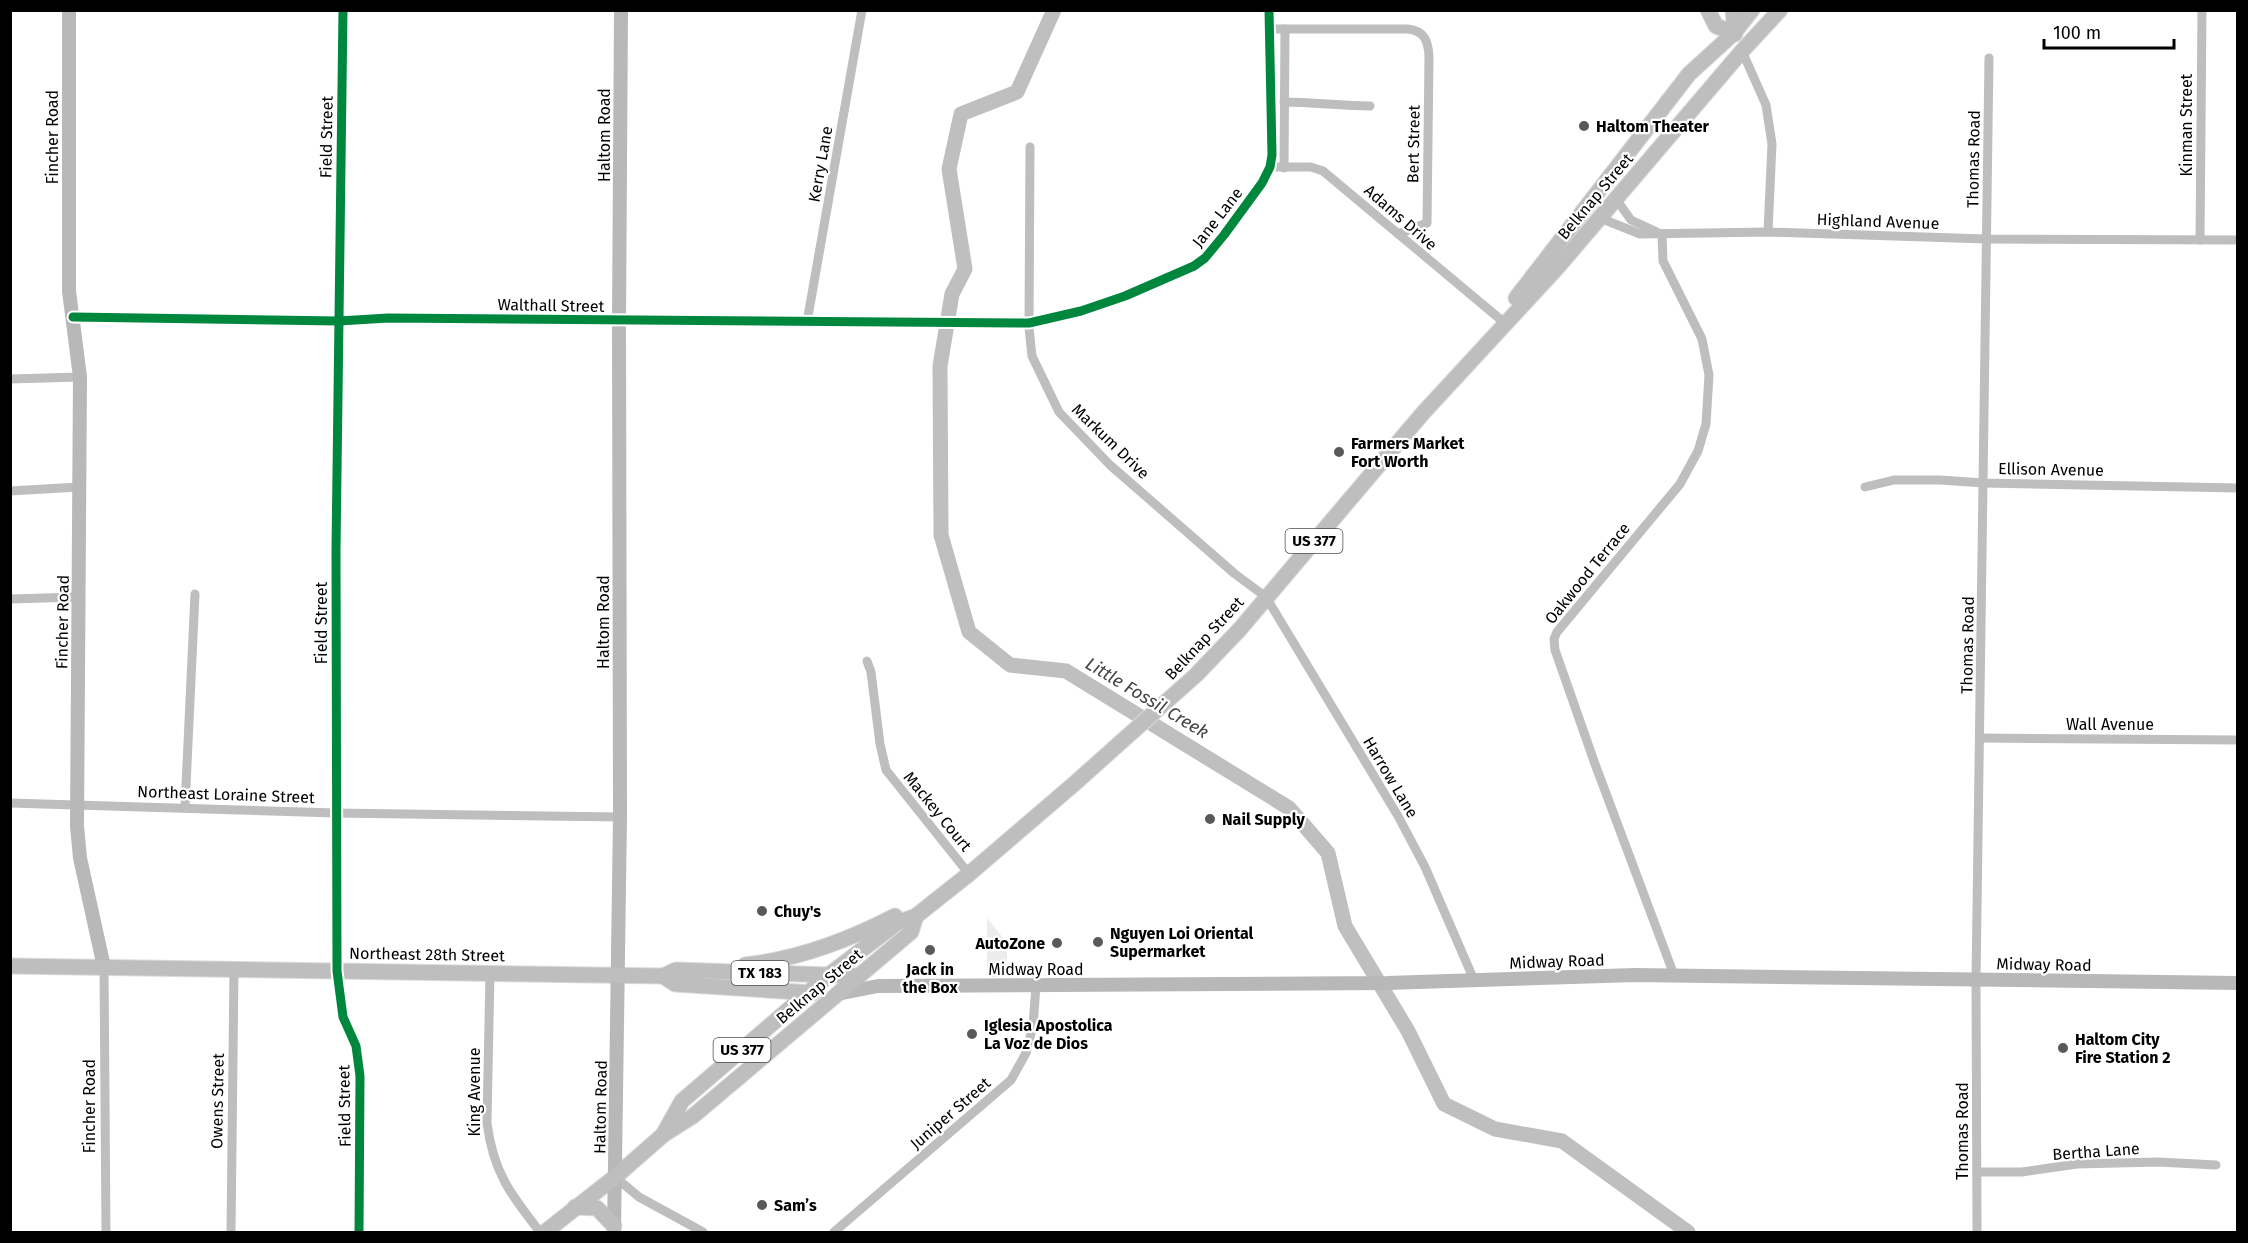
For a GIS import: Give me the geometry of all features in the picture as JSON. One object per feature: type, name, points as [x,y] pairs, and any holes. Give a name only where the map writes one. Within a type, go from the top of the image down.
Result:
[{"type":"main road","name":"Fincher Road","points":[[69,10],[69,280],[80,377],[77,805],[80,858],[104,967]]},
{"type":"main road","name":"Haltom Road","points":[[614,1229],[620,817],[621,10]]},
{"type":"main road","points":[[1707,10],[1716,26],[1734,33]]},
{"type":"main road","points":[[1733,10],[1734,33],[1742,51]]},
{"type":"main road","name":"Belknap Street","points":[[663,1135],[682,1101],[830,974],[897,923],[916,916],[969,874],[1166,704],[1240,629],[1458,374],[1689,74],[1734,33],[1752,10]]},
{"type":"main road","name":"Belknap Street","points":[[1458,374],[1509,322],[1600,219],[1742,51],[1780,10]]},
{"type":"main road","points":[[690,970],[763,963],[813,951],[860,933],[944,893]]},
{"type":"main road","name":"Belknap Street","points":[[663,1135],[693,1116],[911,932],[916,916]]},
{"type":"main road","name":"Northeast 28th Street","points":[[10,966],[663,976],[676,969],[859,976]]},
{"type":"main road","points":[[754,973],[760,990],[780,994],[785,998],[786,1013]]},
{"type":"main road","name":"Midway Road","points":[[837,994],[878,986],[1354,984],[1567,976],[1674,975],[2238,983]]},
{"type":"main road","name":"Northeast 28th Street","points":[[663,976],[675,984],[837,994]]},
{"type":"main road","name":"Midway Road","points":[[859,976],[878,986]]},
{"type":"main road","name":"US 377","points":[[545,1233],[663,1135]]},
{"type":"main road","points":[[575,1208],[597,1208],[614,1229]]},
{"type":"street","name":"Field Street","points":[[343,10],[336,550],[337,971],[343,1017],[357,1046],[360,1076],[359,1233]]},
{"type":"street","name":"Kerry Lane","points":[[807,322],[862,10]]},
{"type":"street","name":"Jane Lane","points":[[1029,323],[1081,311],[1125,296],[1194,266],[1205,258],[1224,235],[1262,183],[1270,167],[1278,29],[1269,10]]},
{"type":"street","name":"Kinman Street","points":[[2200,240],[2202,10]]},
{"type":"street","name":"Bert Street","points":[[1278,29],[1408,29],[1417,30],[1427,40],[1429,56],[1427,223],[1398,234]]},
{"type":"street","points":[[1278,29],[1284,102],[1284,164]]},
{"type":"street","points":[[1742,51],[1766,105],[1772,144],[1768,232]]},
{"type":"street","name":"Thomas Road","points":[[1977,1233],[1976,980],[1989,58]]},
{"type":"street","points":[[1284,102],[1370,106]]},
{"type":"street","name":"Markum Drive","points":[[1030,147],[1029,323],[1032,356],[1059,412],[1110,465],[1234,574],[1266,597]]},
{"type":"street","name":"Adams Drive","points":[[1270,167],[1284,164],[1311,167],[1323,171],[1500,319]]},
{"type":"street","points":[[1616,200],[1631,220],[1662,234]]},
{"type":"street","points":[[1600,219],[1640,234],[1662,234]]},
{"type":"street","name":"Highland Avenue","points":[[1662,234],[1768,232],[1986,239],[2238,240]]},
{"type":"street","name":"Oakwood Terrace","points":[[1662,234],[1663,261],[1702,339],[1709,375],[1706,424],[1698,451],[1680,484],[1557,632],[1554,639],[1555,650],[1595,764],[1674,975]]},
{"type":"street","name":"Walthall Street","points":[[73,317],[339,321],[388,318],[1029,323]]},
{"type":"street","points":[[10,379],[80,377]]},
{"type":"street","name":"Ellison Avenue","points":[[1865,487],[1894,480],[1940,480],[1984,483],[2238,488]]},
{"type":"street","points":[[10,491],[79,487]]},
{"type":"street","points":[[185,807],[195,594]]},
{"type":"street","points":[[10,599],[79,597]]},
{"type":"street","name":"Harrow Lane","points":[[1266,597],[1398,816],[1425,867],[1474,980]]},
{"type":"street","name":"Mackey Court","points":[[867,661],[871,672],[880,744],[886,770],[969,874]]},
{"type":"street","name":"Wall Avenue","points":[[1981,738],[2238,740]]},
{"type":"street","name":"Northeast Loraine Street","points":[[10,803],[336,813],[620,817]]},
{"type":"street","name":"Fincher Road","points":[[104,967],[106,1233]]},
{"type":"street","name":"Owens Street","points":[[231,1233],[234,970]]},
{"type":"street","name":"King Avenue","points":[[490,972],[487,1123],[490,1147],[497,1169],[514,1200],[540,1233]]},
{"type":"street","name":"Juniper Street","points":[[834,1233],[1011,1080],[1026,1053],[1033,1026],[1036,986]]},
{"type":"street","name":"Bertha Lane","points":[[1977,1172],[2022,1172],[2077,1164],[2158,1162],[2216,1165]]},
{"type":"street","points":[[615,1177],[639,1197],[703,1233]]},
{"type":"shaded area","points":[[987,918],[1007,943],[1007,974],[1005,977],[991,977],[987,974]]},
{"type":"waterway","name":"Little Fossil Creek","points":[[1054,10],[1017,92],[961,114],[949,169],[965,269],[952,294],[940,366],[941,535],[969,632],[1010,665],[1066,671],[1289,808],[1328,853],[1345,926],[1408,1031],[1444,1104],[1495,1129],[1562,1141],[1688,1232]]},
{"type":"cycle path","points":[[343,10],[336,550],[337,971],[343,1017],[356,1046],[360,1076],[359,1232]]},
{"type":"cycle path","points":[[73,317],[339,321],[388,318],[1029,323],[1081,311],[1125,296],[1194,266],[1205,258],[1224,235],[1262,183],[1270,167],[1272,155],[1269,10]]},
{"type":"place","name":"Haltom Theater","points":[[1584,126]]},
{"type":"place","name":"Farmers Market Fort Worth","points":[[1339,452]]},
{"type":"place","name":"Nail Supply","points":[[1210,819]]},
{"type":"place","name":"Chuy's","points":[[762,911]]},
{"type":"place","name":"Nguyen Loi Oriental Supermarket","points":[[1098,942]]},
{"type":"place","name":"AutoZone","points":[[1057,943]]},
{"type":"place","name":"Jack in the Box","points":[[930,950]]},
{"type":"place","name":"Iglesia Apostolica La Voz de Dios","points":[[972,1034]]},
{"type":"place","name":"Haltom City Fire Station 2","points":[[2063,1048]]},
{"type":"place","name":"Sam’s","points":[[762,1205]]}]
